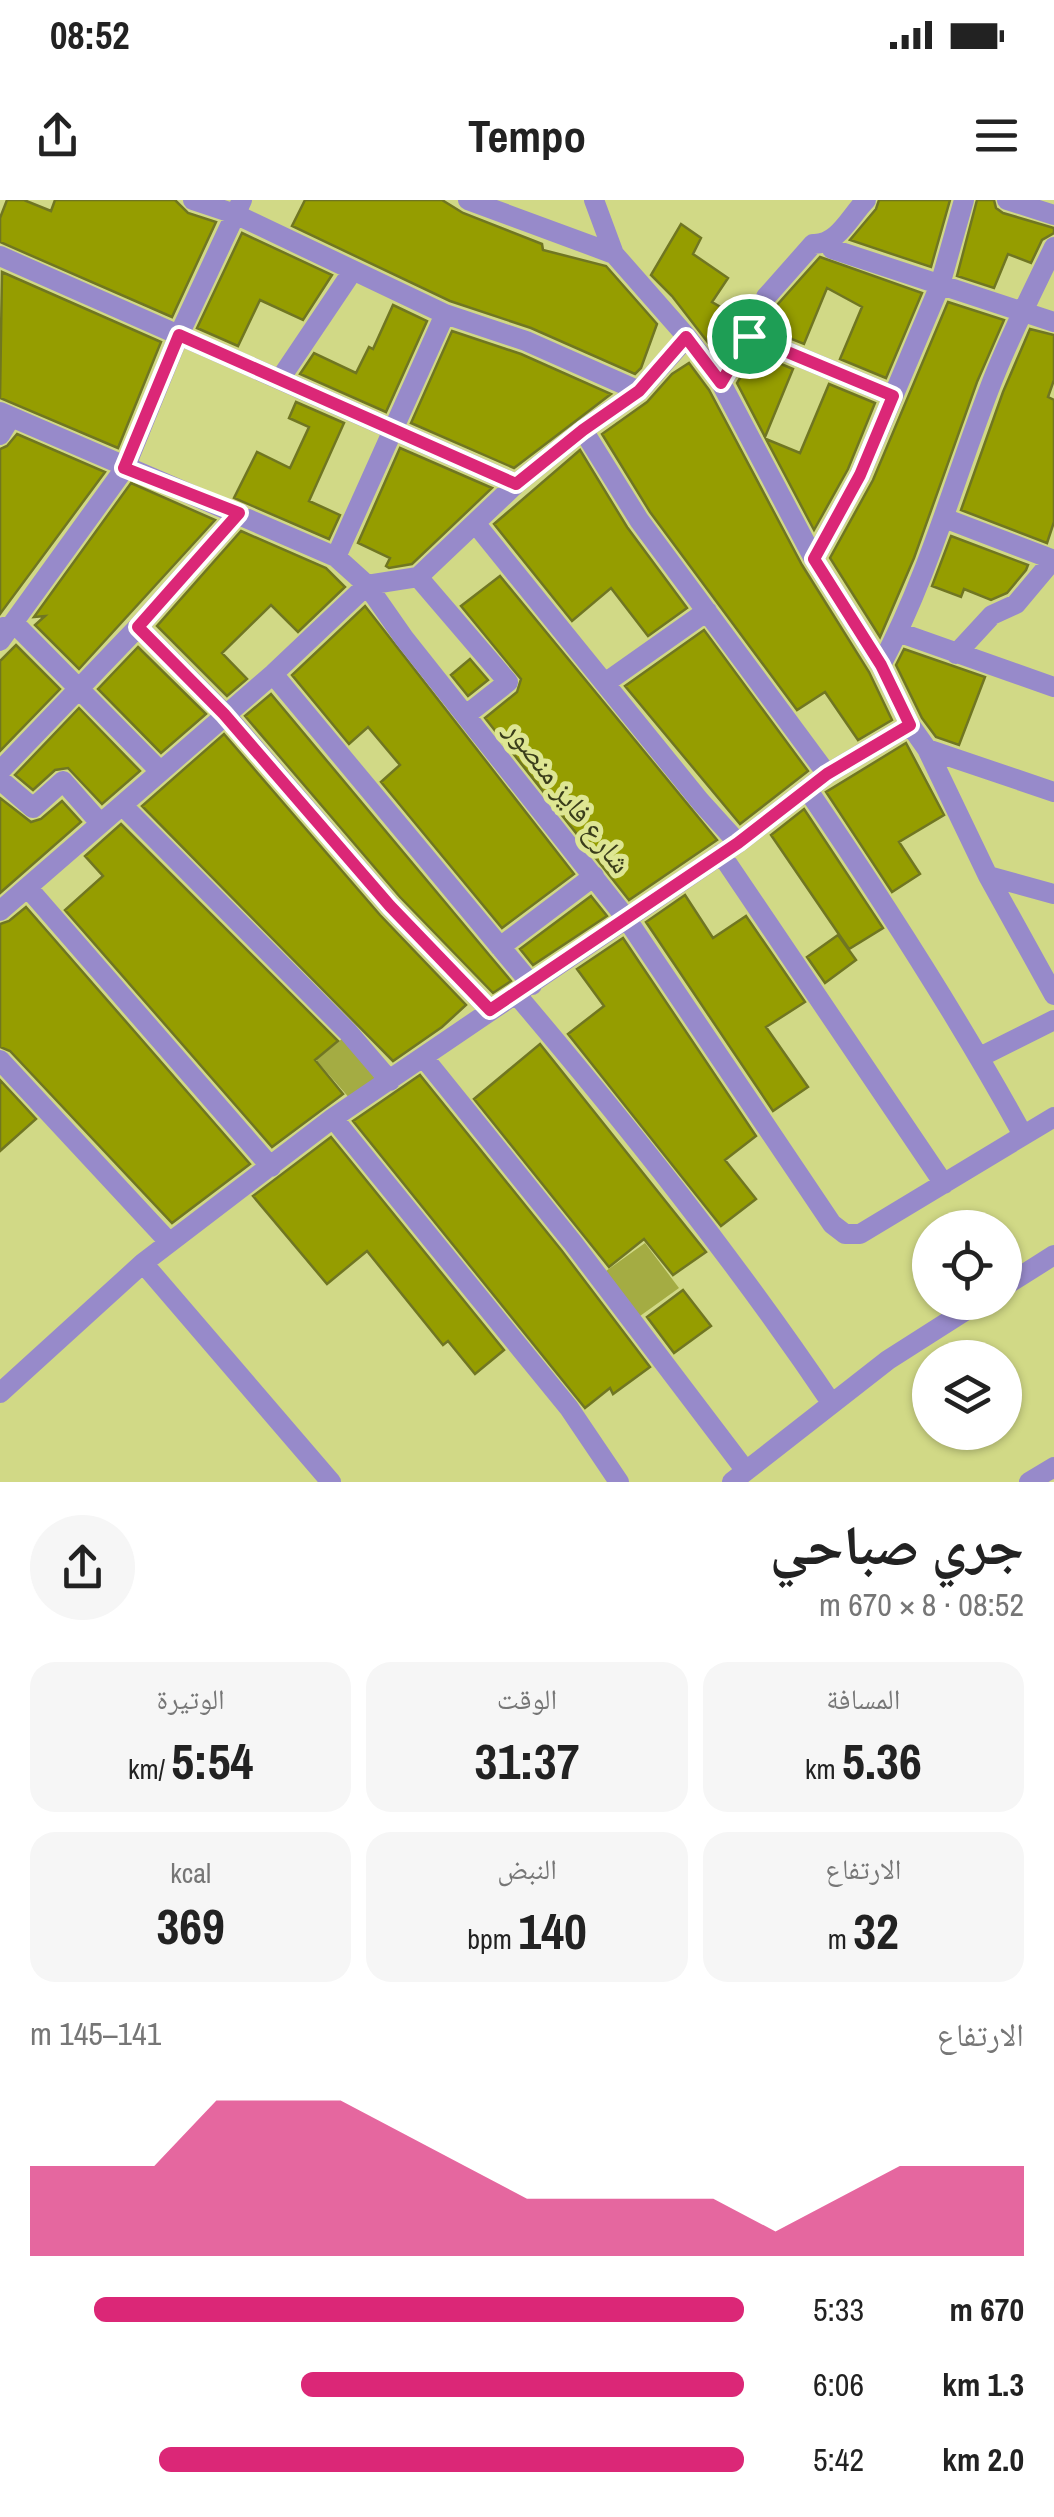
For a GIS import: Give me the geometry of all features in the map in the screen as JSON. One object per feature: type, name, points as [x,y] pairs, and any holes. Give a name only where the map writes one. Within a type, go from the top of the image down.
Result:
[{"type":"street","points":[[193,200],[239,207],[352,272],[639,391]]},
{"type":"street","points":[[468,200],[614,254]]},
{"type":"street","points":[[594,200],[614,254],[721,383],[814,559],[881,665],[910,725],[928,749],[988,876],[1054,995]]},
{"type":"street","points":[[721,383],[758,322],[766,297],[814,244],[826,244],[833,239],[866,200]]},
{"type":"street","points":[[814,559],[860,475],[940,285],[964,200]]},
{"type":"street","points":[[1006,200],[1054,215]]},
{"type":"street","points":[[0,641],[124,468],[179,335],[239,207]]},
{"type":"street","points":[[833,239],[832,249],[1054,322]]},
{"type":"street","points":[[881,665],[944,518],[990,387],[1054,247]]},
{"type":"street","points":[[0,256],[516,484]]},
{"type":"street","points":[[280,379],[352,272]]},
{"type":"street","points":[[336,556],[446,314]]},
{"type":"street","points":[[749,336],[893,396]]},
{"type":"street","points":[[0,911],[272,674],[367,585],[418,577],[516,484],[639,391],[686,337]]},
{"type":"street","name":"شارع فايز منصور","points":[[4,421],[239,513],[336,556],[367,585],[404,638],[626,918],[832,1224],[845,1234],[860,1234],[1054,1117]]},
{"type":"street","points":[[583,430],[639,520],[827,774]]},
{"type":"street","points":[[0,771],[138,627],[239,513]]},
{"type":"street","points":[[944,518],[1052,555],[1016,604],[992,615],[956,654]]},
{"type":"street","points":[[475,524],[605,684],[730,849],[944,1184]]},
{"type":"street","points":[[418,577],[508,682],[466,715]]},
{"type":"street","points":[[605,684],[707,611]]},
{"type":"street","points":[[8,626],[79,688],[160,770]]},
{"type":"street","points":[[138,627],[224,714],[390,906],[490,1010]]},
{"type":"street","points":[[898,632],[1054,687]]},
{"type":"street","points":[[272,674],[500,947],[524,989],[761,1299],[832,1404]]},
{"type":"street","points":[[0,1393],[169,1242],[333,1118],[730,849],[827,774],[910,725]]},
{"type":"street","points":[[928,749],[1054,792]]},
{"type":"street","points":[[0,780],[33,808],[62,782],[100,822]]},
{"type":"street","points":[[807,789],[899,926],[1023,1134]]},
{"type":"street","points":[[122,805],[348,1032],[390,1081]]},
{"type":"street","points":[[500,947],[594,876]]},
{"type":"street","points":[[988,876],[1054,894]]},
{"type":"street","points":[[28,888],[271,1166]]},
{"type":"street","points":[[980,1057],[1054,1020]]},
{"type":"street","points":[[424,1058],[573,1243],[738,1479],[888,1360],[951,1320]]},
{"type":"street","points":[[0,1060],[169,1242]]},
{"type":"street","points":[[333,1118],[570,1408],[619,1482]]},
{"type":"street","points":[[1022,1275],[1054,1255]]},
{"type":"street","points":[[143,1264],[331,1482]]},
{"type":"street","points":[[1029,1482],[1054,1467]]},
{"type":"green space","points":[[343,1038],[378,1078],[352,1101],[316,1060]]},
{"type":"green space","points":[[645,1243],[679,1288],[640,1316],[606,1271]]},
{"type":"building","points":[[7,200],[24,200],[51,211],[55,200],[175,200],[188,213],[216,222],[172,317],[0,242],[0,218]]},
{"type":"building","points":[[305,200],[442,200],[463,213],[542,244],[543,250],[606,266],[657,324],[641,368],[635,374],[531,328],[450,301],[292,226]]},
{"type":"building","points":[[879,200],[950,200],[931,267],[850,240]]},
{"type":"building","points":[[977,200],[994,200],[1003,213],[1054,228],[1054,233],[1042,240],[1031,263],[1008,254],[994,288],[957,276]]},
{"type":"building","points":[[681,224],[701,238],[693,254],[728,278],[712,302],[743,320],[720,358],[651,275]]},
{"type":"building","points":[[242,233],[332,275],[303,320],[260,300],[238,346],[197,328]]},
{"type":"building","points":[[820,257],[922,293],[886,378],[840,359],[862,307],[827,288],[804,344],[769,330],[778,304]]},
{"type":"building","points":[[2,272],[161,342],[118,448],[0,398]]},
{"type":"building","points":[[948,302],[1004,320],[880,637],[830,558],[873,480]]},
{"type":"building","points":[[393,305],[427,321],[386,412],[300,374],[314,353],[356,373],[369,347],[373,349]]},
{"type":"building","points":[[1030,329],[1054,335],[1054,380],[1048,397],[1054,400],[1054,522],[1047,543],[961,510]]},
{"type":"building","points":[[452,331],[521,354],[611,394],[514,468],[411,423]]},
{"type":"building","points":[[755,353],[793,369],[765,437],[737,383]]},
{"type":"building","points":[[689,363],[709,390],[802,565],[869,672],[892,720],[858,740],[825,692],[797,710],[650,512],[602,434],[647,402],[672,374]]},
{"type":"building","points":[[829,384],[875,403],[848,469],[814,530],[766,439],[800,453]]},
{"type":"building","points":[[296,402],[344,423],[309,501],[340,515],[329,539],[234,498],[257,452],[290,468],[309,427],[289,418]]},
{"type":"building","points":[[17,434],[105,472],[0,614],[0,449]]},
{"type":"building","points":[[400,448],[492,488],[412,564],[389,568],[386,566],[390,558],[358,543]]},
{"type":"building","points":[[580,450],[627,527],[687,608],[648,636],[611,588],[572,621],[494,524]]},
{"type":"building","points":[[131,483],[215,520],[79,669],[35,625],[45,616],[34,617]]},
{"type":"building","points":[[241,531],[326,568],[345,587],[298,632],[271,605],[222,653],[247,679],[227,696],[157,626]]},
{"type":"building","points":[[951,536],[1028,565],[1026,570],[1007,593],[991,600],[964,589],[961,597],[932,586]]},
{"type":"building","points":[[500,576],[717,840],[629,900],[485,718],[517,692],[521,679],[461,606]]},
{"type":"building","points":[[365,606],[574,874],[502,928],[381,782],[400,765],[368,727],[349,744],[292,675]]},
{"type":"building","points":[[704,630],[808,771],[740,824],[625,686]]},
{"type":"building","points":[[16,645],[60,689],[0,751],[0,661]]},
{"type":"building","points":[[138,647],[206,714],[161,753],[98,689]]},
{"type":"building","points":[[904,649],[985,677],[959,745],[936,737],[922,718],[896,665]]},
{"type":"building","points":[[470,659],[488,680],[468,696],[451,675]]},
{"type":"building","points":[[271,694],[511,981],[493,993],[400,897],[245,716]]},
{"type":"building","points":[[79,708],[140,771],[102,804],[68,768],[55,770],[33,790],[15,775]]},
{"type":"building","points":[[224,734],[380,915],[466,1005],[393,1061],[142,806]]},
{"type":"building","points":[[906,743],[944,815],[899,842],[920,874],[892,892],[826,792]]},
{"type":"building","points":[[0,798],[31,822],[41,819],[62,801],[81,822],[0,893]]},
{"type":"building","points":[[804,809],[883,928],[849,949],[771,835]]},
{"type":"building","points":[[121,824],[338,1041],[315,1060],[343,1094],[272,1147],[65,910],[103,876],[85,856]]},
{"type":"building","points":[[685,895],[713,938],[746,916],[805,1002],[766,1027],[808,1087],[773,1111],[646,922]]},
{"type":"building","points":[[591,896],[607,916],[533,965],[520,949]]},
{"type":"building","points":[[26,907],[250,1164],[172,1223],[10,1051],[0,1047],[0,924]]},
{"type":"building","points":[[838,935],[856,960],[825,983],[807,957]]},
{"type":"building","points":[[623,938],[756,1136],[725,1160],[756,1199],[721,1226],[568,1034],[604,1006],[577,969]]},
{"type":"building","points":[[540,1044],[706,1252],[673,1275],[644,1239],[609,1267],[474,1099]]},
{"type":"building","points":[[420,1075],[650,1367],[613,1394],[610,1388],[585,1408],[353,1121]]},
{"type":"building","points":[[0,1080],[36,1119],[0,1151]]},
{"type":"building","points":[[331,1137],[504,1350],[475,1374],[448,1341],[443,1345],[367,1251],[327,1284],[253,1196]]},
{"type":"building","points":[[683,1290],[711,1326],[674,1353],[647,1317]]},
{"type":"route","points":[[179,335],[516,484],[639,391],[686,337],[721,383],[749,336],[893,396],[860,475],[814,559],[881,665],[910,725],[827,774],[738,843],[490,1010],[390,906],[224,714],[138,627],[239,513],[124,468],[179,335]]}]
